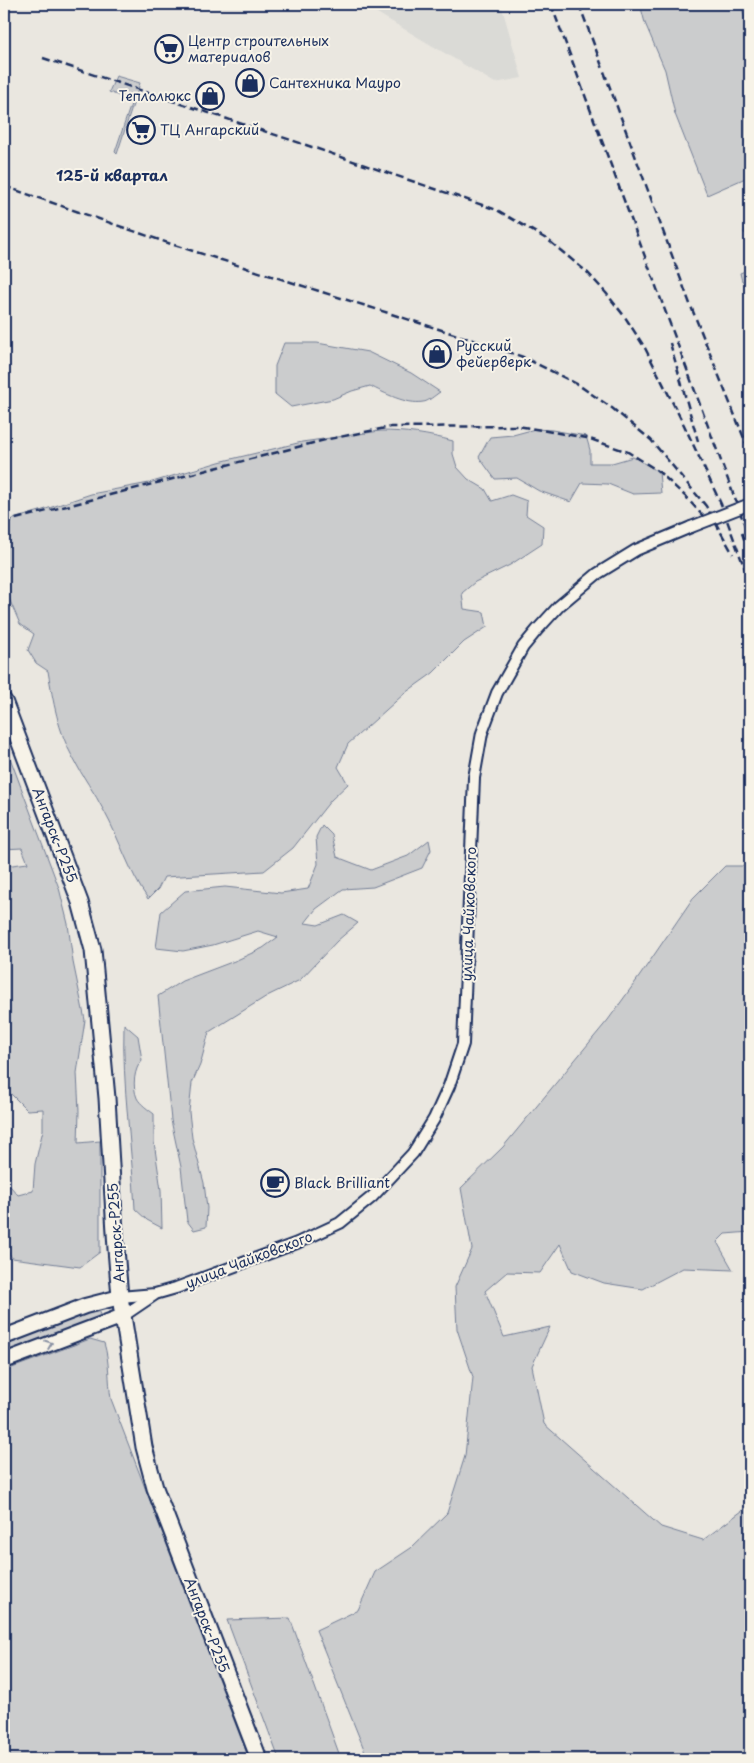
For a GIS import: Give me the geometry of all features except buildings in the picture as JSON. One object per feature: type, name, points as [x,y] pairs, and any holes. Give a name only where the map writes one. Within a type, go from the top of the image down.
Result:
[{"type":"main road","name":"Ангарск-Р255","points":[[4,701],[80,902],[93,950],[107,1098],[120,1297],[144,1448],[155,1488],[258,1759]]},
{"type":"main road","name":"улица Чайковского","points":[[4,1337],[85,1306],[120,1297]]},
{"type":"main road","name":"улица Чайковского","points":[[4,1361],[123,1316]]},
{"type":"street","name":"улица Чайковского","points":[[120,1297],[155,1294],[176,1288],[297,1243],[340,1223],[372,1197],[413,1153],[434,1119],[449,1086],[463,1044],[474,778],[482,733],[497,693],[523,647],[537,630],[559,606],[597,574],[636,550],[750,504]]},
{"type":"street","name":"улица Чайковского","points":[[123,1316],[155,1294]]},
{"type":"shaded area","points":[[362,4],[501,4],[522,78],[495,83]]},
{"type":"shaded area","points":[[640,4],[741,4],[750,38],[750,176],[707,195],[675,114],[665,70],[645,23]]},
{"type":"shaded area","points":[[116,76],[140,83],[117,154],[115,152],[132,101],[109,92]]},
{"type":"shaded area","points":[[750,203],[750,235],[744,233]]},
{"type":"shaded area","points":[[750,269],[750,282],[742,281],[740,273]]},
{"type":"shaded area","points":[[284,343],[317,343],[368,352],[411,373],[440,392],[427,401],[410,402],[370,386],[333,399],[291,407],[275,394],[275,366]]},
{"type":"shaded area","points":[[535,429],[586,436],[590,450],[590,463],[612,463],[633,457],[659,472],[661,493],[633,494],[608,484],[582,483],[571,502],[539,491],[517,478],[495,479],[479,457],[490,437],[513,435]]},
{"type":"shaded area","points":[[380,431],[417,433],[453,441],[453,454],[457,467],[468,479],[485,489],[492,501],[511,495],[527,501],[526,515],[543,526],[542,544],[510,565],[475,582],[462,593],[464,609],[484,612],[487,627],[464,642],[433,673],[405,693],[348,744],[338,767],[348,784],[331,800],[293,848],[264,871],[164,877],[158,889],[148,899],[135,878],[110,822],[80,771],[63,737],[48,671],[36,663],[28,650],[34,634],[20,624],[4,587],[4,522],[91,494],[149,483],[219,462],[302,442]]},
{"type":"shaded area","points":[[4,742],[59,888],[68,924],[73,962],[85,1020],[77,1073],[78,1143],[100,1141],[100,1252],[80,1267],[12,1258],[4,1245],[4,1192],[10,1186],[18,1195],[33,1191],[35,1164],[43,1130],[43,1109],[27,1110],[7,1090],[4,1081],[4,866],[28,863],[22,848],[4,849]]},
{"type":"shaded area","points":[[322,825],[332,835],[337,857],[371,870],[408,856],[429,840],[431,850],[422,868],[373,887],[343,889],[316,909],[305,923],[318,925],[344,915],[358,923],[337,941],[300,980],[267,996],[209,1032],[200,1065],[192,1083],[189,1112],[192,1138],[204,1183],[207,1208],[206,1227],[194,1230],[187,1221],[181,1167],[171,1120],[158,996],[182,981],[263,948],[278,937],[258,931],[213,945],[183,951],[156,948],[161,912],[185,891],[225,887],[281,893],[308,889],[318,864],[316,837]]},
{"type":"shaded area","points":[[725,866],[750,866],[750,1101],[745,1107],[748,1146],[750,1148],[750,1232],[725,1234],[717,1242],[733,1270],[683,1268],[643,1289],[604,1283],[572,1271],[560,1244],[540,1273],[507,1272],[485,1291],[504,1337],[550,1327],[532,1366],[544,1424],[661,1527],[703,1540],[750,1505],[750,1759],[368,1759],[316,1630],[358,1610],[375,1572],[411,1548],[447,1513],[465,1456],[473,1377],[457,1329],[455,1287],[472,1249],[461,1188],[503,1147],[608,1020],[693,898]]},
{"type":"shaded area","points":[[124,1024],[138,1036],[142,1060],[137,1068],[135,1078],[137,1098],[142,1105],[154,1114],[154,1142],[161,1190],[162,1228],[147,1220],[135,1209],[126,1094]]},
{"type":"shaded area","points":[[97,1308],[101,1317],[4,1353],[4,1342]]},
{"type":"shaded area","points":[[90,1339],[104,1343],[111,1399],[249,1759],[4,1759],[4,1371]]},
{"type":"shaded area","points":[[290,1618],[341,1759],[279,1759],[227,1620]]},
{"type":"railway","points":[[551,4],[750,539]]},
{"type":"railway","points":[[579,4],[690,304],[750,453]]},
{"type":"railway","points":[[43,58],[497,210],[548,240],[588,273],[606,293],[625,317],[645,348],[721,504],[750,583]]},
{"type":"railway","points":[[4,186],[171,244],[492,346],[523,357],[577,384],[612,408],[651,440],[706,506],[733,554]]},
{"type":"railway","points":[[670,343],[698,441]]},
{"type":"railway","points":[[4,522],[329,439],[391,427],[518,426],[587,438],[628,452],[658,471],[685,496],[712,526]]},
{"type":"railway","points":[[742,533],[750,556]]},
{"type":"place","name":"Центр строительных материалов","points":[[169,49]]},
{"type":"place","name":"Сантехника Мауро","points":[[250,83]]},
{"type":"place","name":"Теплолюкс","points":[[210,96]]},
{"type":"place","name":"ТЦ Ангарский","points":[[141,130]]},
{"type":"place","name":"Русский фейерверк","points":[[437,354]]},
{"type":"place","name":"Black Brilliant","points":[[275,1183]]},
{"type":"district","name":"125-й квартал","points":[[112,176]]}]
